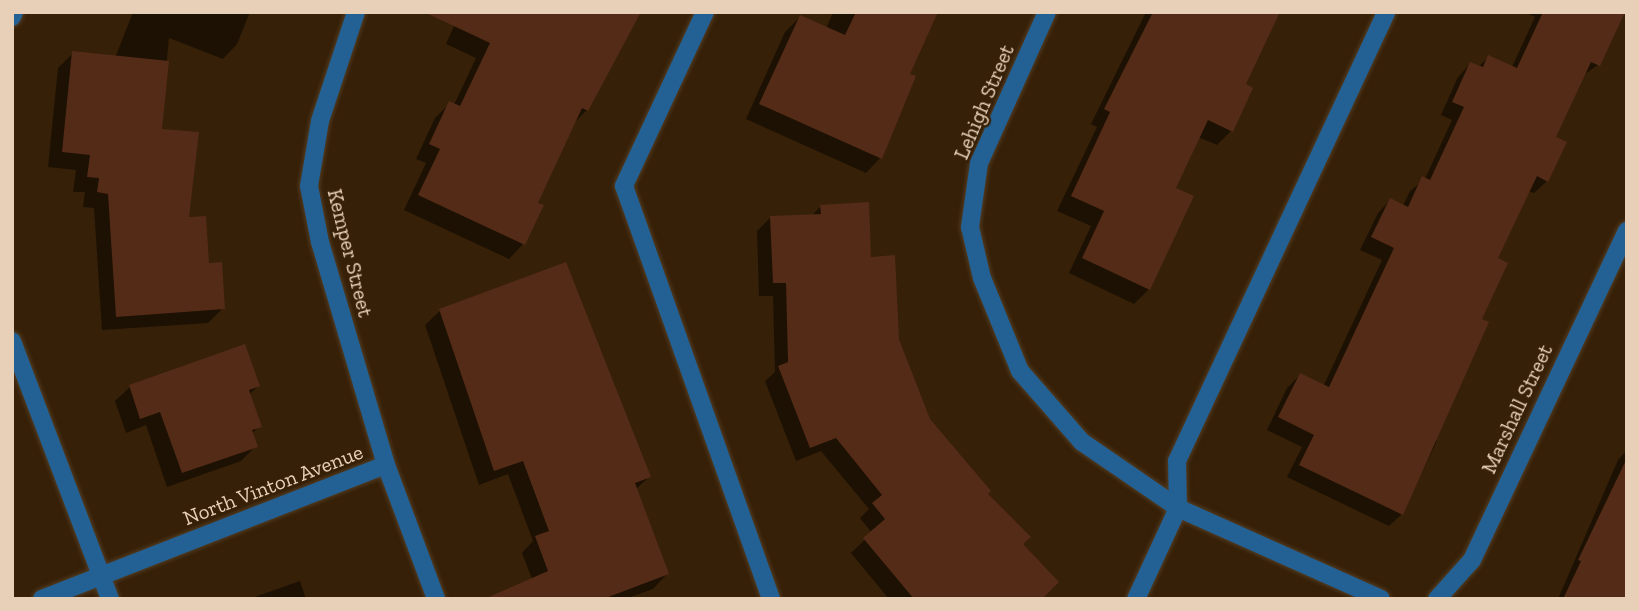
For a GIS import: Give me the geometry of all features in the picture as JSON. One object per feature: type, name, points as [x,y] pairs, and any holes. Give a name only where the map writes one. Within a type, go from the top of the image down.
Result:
[{"type":"street","name":"Kemper Street","points":[[356,12],[320,121],[309,186],[320,242],[386,465]]},
{"type":"street","points":[[705,12],[624,186],[771,599]]},
{"type":"street","name":"Lehigh Street","points":[[1047,12],[979,163],[970,227],[982,278],[1020,370],[1082,442],[1178,508]]},
{"type":"street","points":[[1136,599],[1178,508],[1177,461],[1386,12]]},
{"type":"street","name":"Marshall Street","points":[[1437,599],[1472,560],[1627,231]]},
{"type":"street","points":[[12,341],[110,599]]},
{"type":"street","name":"North Vinton Avenue","points":[[43,599],[386,465],[436,599]]},
{"type":"street","points":[[1178,508],[1381,599]]},
{"type":"building","points":[[424,12],[641,12],[588,111],[582,108],[538,203],[544,205],[525,245],[418,195],[440,149],[429,144],[449,101],[460,106],[490,43]]},
{"type":"building","points":[[856,12],[938,12],[910,74],[916,76],[882,159],[759,104],[800,15],[845,35]]},
{"type":"building","points":[[1153,12],[1280,12],[1246,84],[1253,88],[1233,132],[1208,120],[1176,188],[1194,196],[1150,290],[1082,258],[1104,211],[1071,196],[1110,112],[1104,109]]},
{"type":"building","points":[[1543,12],[1625,12],[1600,66],[1591,62],[1556,137],[1567,142],[1548,182],[1537,176],[1498,258],[1508,263],[1482,319],[1489,322],[1403,515],[1299,465],[1314,435],[1278,417],[1300,373],[1329,387],[1394,248],[1371,237],[1390,198],[1408,207],[1422,176],[1430,180],[1464,107],[1452,102],[1470,62],[1483,67],[1488,55],[1517,68]]},
{"type":"building","points":[[72,51],[169,61],[162,129],[199,132],[189,217],[206,216],[209,263],[222,262],[225,309],[116,317],[108,194],[97,192],[99,178],[87,177],[90,155],[62,152]]},
{"type":"building","points":[[869,202],[871,257],[895,255],[899,339],[930,419],[991,491],[988,494],[1031,537],[1023,544],[1059,582],[1042,599],[914,599],[863,538],[885,519],[872,503],[882,495],[836,438],[810,448],[778,366],[788,362],[786,283],[773,283],[770,216],[821,214],[820,205]]},
{"type":"building","points":[[566,262],[651,477],[635,483],[669,574],[603,599],[484,599],[548,571],[535,536],[549,531],[523,461],[494,471],[439,309]]},
{"type":"building","points":[[245,344],[260,386],[249,390],[262,427],[252,430],[258,447],[182,473],[160,412],[140,419],[129,385]]},
{"type":"building","points":[[1627,458],[1627,599],[1563,599],[1581,561],[1578,560]]}]
